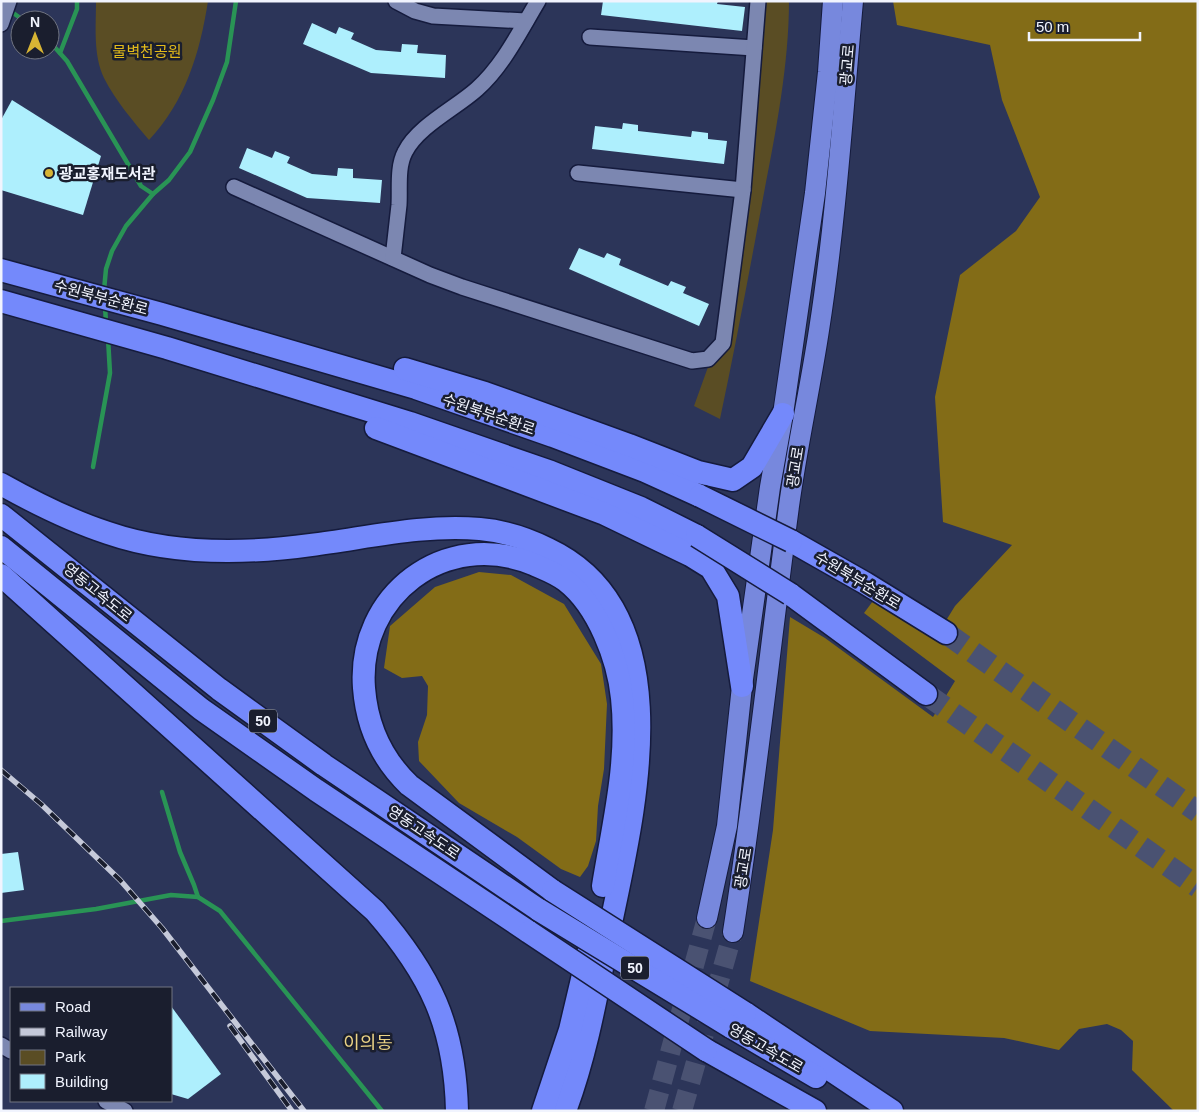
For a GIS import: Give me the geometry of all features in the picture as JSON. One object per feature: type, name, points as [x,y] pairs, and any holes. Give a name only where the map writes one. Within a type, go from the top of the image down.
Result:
[{"type":"highway","name":"수원북부순환로","points":[[1,270],[162,314],[416,388],[553,436],[645,471],[791,541],[865,583],[946,634]]},
{"type":"highway","name":"수원북부순환로","points":[[1,301],[167,348],[410,423],[551,472],[641,508],[697,536],[790,594],[926,694]]},
{"type":"highway","points":[[162,314],[351,354],[486,392],[698,472],[733,480],[752,467],[783,414]]},
{"type":"highway","points":[[167,348],[605,514],[690,555],[711,568],[728,596],[742,686]]},
{"type":"highway","points":[[1,484],[89,527],[126,539],[166,546],[202,550],[254,550],[308,546],[412,530],[450,527],[482,529],[504,533],[543,546],[558,554],[590,577],[609,603],[626,639],[638,691],[640,735],[633,804],[618,891],[590,1026],[565,1111]]},
{"type":"highway","name":"영동고속도로","points":[[1,515],[218,690],[324,765],[538,910],[738,1020],[873,1111]]},
{"type":"highway","name":"영동고속도로","points":[[1,547],[201,709],[332,801],[706,1050],[815,1111]]},
{"type":"highway","points":[[543,1111],[570,1030],[600,903],[622,763],[624,733],[620,685],[611,651],[593,612],[584,598],[567,581],[523,560],[498,554],[461,556],[420,572],[400,588],[383,609],[366,646],[363,678],[366,709],[371,727],[387,760],[397,773],[409,785],[553,891],[738,1020],[892,1111]]},
{"type":"highway","points":[[1,575],[367,904],[403,944],[432,990],[446,1029],[453,1062],[457,1111]]},
{"type":"main road","name":"광교로","points":[[707,918],[727,826],[742,686],[815,193],[828,72],[832,1]]},
{"type":"main road","name":"광교로","points":[[733,932],[748,837],[790,503],[822,310],[835,202],[853,1]]},
{"type":"street","points":[[1,24],[10,1]]},
{"type":"street","points":[[396,1],[415,11],[433,16],[526,21]]},
{"type":"street","points":[[393,258],[399,205],[400,165],[405,151],[438,117],[477,89],[494,72],[538,1]]},
{"type":"street","points":[[234,187],[430,275],[462,287],[692,361],[708,359],[723,344],[744,190],[758,1]]},
{"type":"street","points":[[590,37],[754,48]]},
{"type":"street","points":[[578,173],[744,190]]},
{"type":"street","points":[[108,1102],[125,1111]]},
{"type":"green space","name":"물벽천공원","points":[[96,1],[208,1],[205,20],[189,76],[172,110],[149,140],[119,102],[108,86],[100,69],[96,40]]},
{"type":"green space","points":[[762,1],[789,1],[787,49],[773,146],[720,419],[694,406],[722,328]]},
{"type":"shaded area","points":[[893,1],[1198,1],[1198,1111],[1174,1111],[1132,1070],[1133,1041],[1121,1030],[1107,1024],[1079,1029],[1059,1050],[1004,1038],[870,1031],[750,981],[773,830],[790,617],[825,638],[933,717],[955,681],[864,613],[876,597],[908,618],[934,640],[955,606],[1012,545],[943,522],[935,397],[960,275],[1016,231],[1040,197],[1002,100],[990,45],[897,25]]},
{"type":"shaded area","points":[[479,572],[511,575],[564,604],[601,664],[607,704],[604,769],[598,806],[596,841],[588,866],[580,877],[561,869],[517,837],[459,803],[419,761],[418,742],[427,715],[428,686],[422,676],[402,678],[384,668],[390,626],[435,587]]},
{"type":"building","points":[[603,1],[718,1],[717,4],[745,7],[742,31],[601,15]]},
{"type":"building","points":[[312,23],[336,34],[339,27],[354,33],[351,39],[376,50],[401,52],[402,44],[418,45],[417,53],[446,55],[445,78],[371,73],[303,44]]},
{"type":"building","name":"광교홍재도서관","points":[[12,100],[101,156],[83,215],[1,190],[1,120]]},
{"type":"building","points":[[623,123],[638,125],[638,131],[691,137],[692,131],[708,133],[708,139],[727,141],[724,164],[592,149],[595,126],[622,129]]},
{"type":"building","points":[[247,148],[272,158],[275,151],[290,157],[287,163],[312,174],[337,176],[338,168],[353,169],[353,178],[382,180],[380,203],[307,198],[239,168]]},
{"type":"building","points":[[579,248],[604,258],[607,253],[621,259],[619,265],[668,286],[671,281],[686,287],[683,293],[709,304],[699,326],[569,269]]},
{"type":"building","points":[[18,852],[24,890],[1,893],[1,854]]},
{"type":"building","points":[[172,1007],[221,1074],[188,1099],[172,1094]]},
{"type":"waterway","points":[[60,53],[77,9],[77,1]]},
{"type":"waterway","points":[[104,290],[106,269],[112,251],[126,226],[153,194],[169,180],[190,152],[213,100],[227,62],[236,1]]},
{"type":"waterway","points":[[60,53],[67,61],[141,186],[153,194]]},
{"type":"waterway","points":[[105,306],[106,323]]},
{"type":"waterway","points":[[93,467],[110,373],[108,338]]},
{"type":"waterway","points":[[162,792],[180,852],[198,897]]},
{"type":"waterway","points":[[1,921],[96,909],[171,895],[198,897],[220,911],[382,1111]]},
{"type":"tunnel","points":[[946,633],[1198,812]]},
{"type":"tunnel","points":[[926,694],[1198,887]]},
{"type":"tunnel","points":[[654,1111],[707,918]]},
{"type":"tunnel","points":[[682,1111],[733,932]]},
{"type":"railway","points":[[1,770],[41,804],[120,880],[162,928],[304,1111]]},
{"type":"railway","points":[[230,1026],[292,1111]]},
{"type":"place","name":"광교홍재도서관","points":[[49,173]]},
{"type":"district","name":"이의동","points":[[368,1043]]}]
